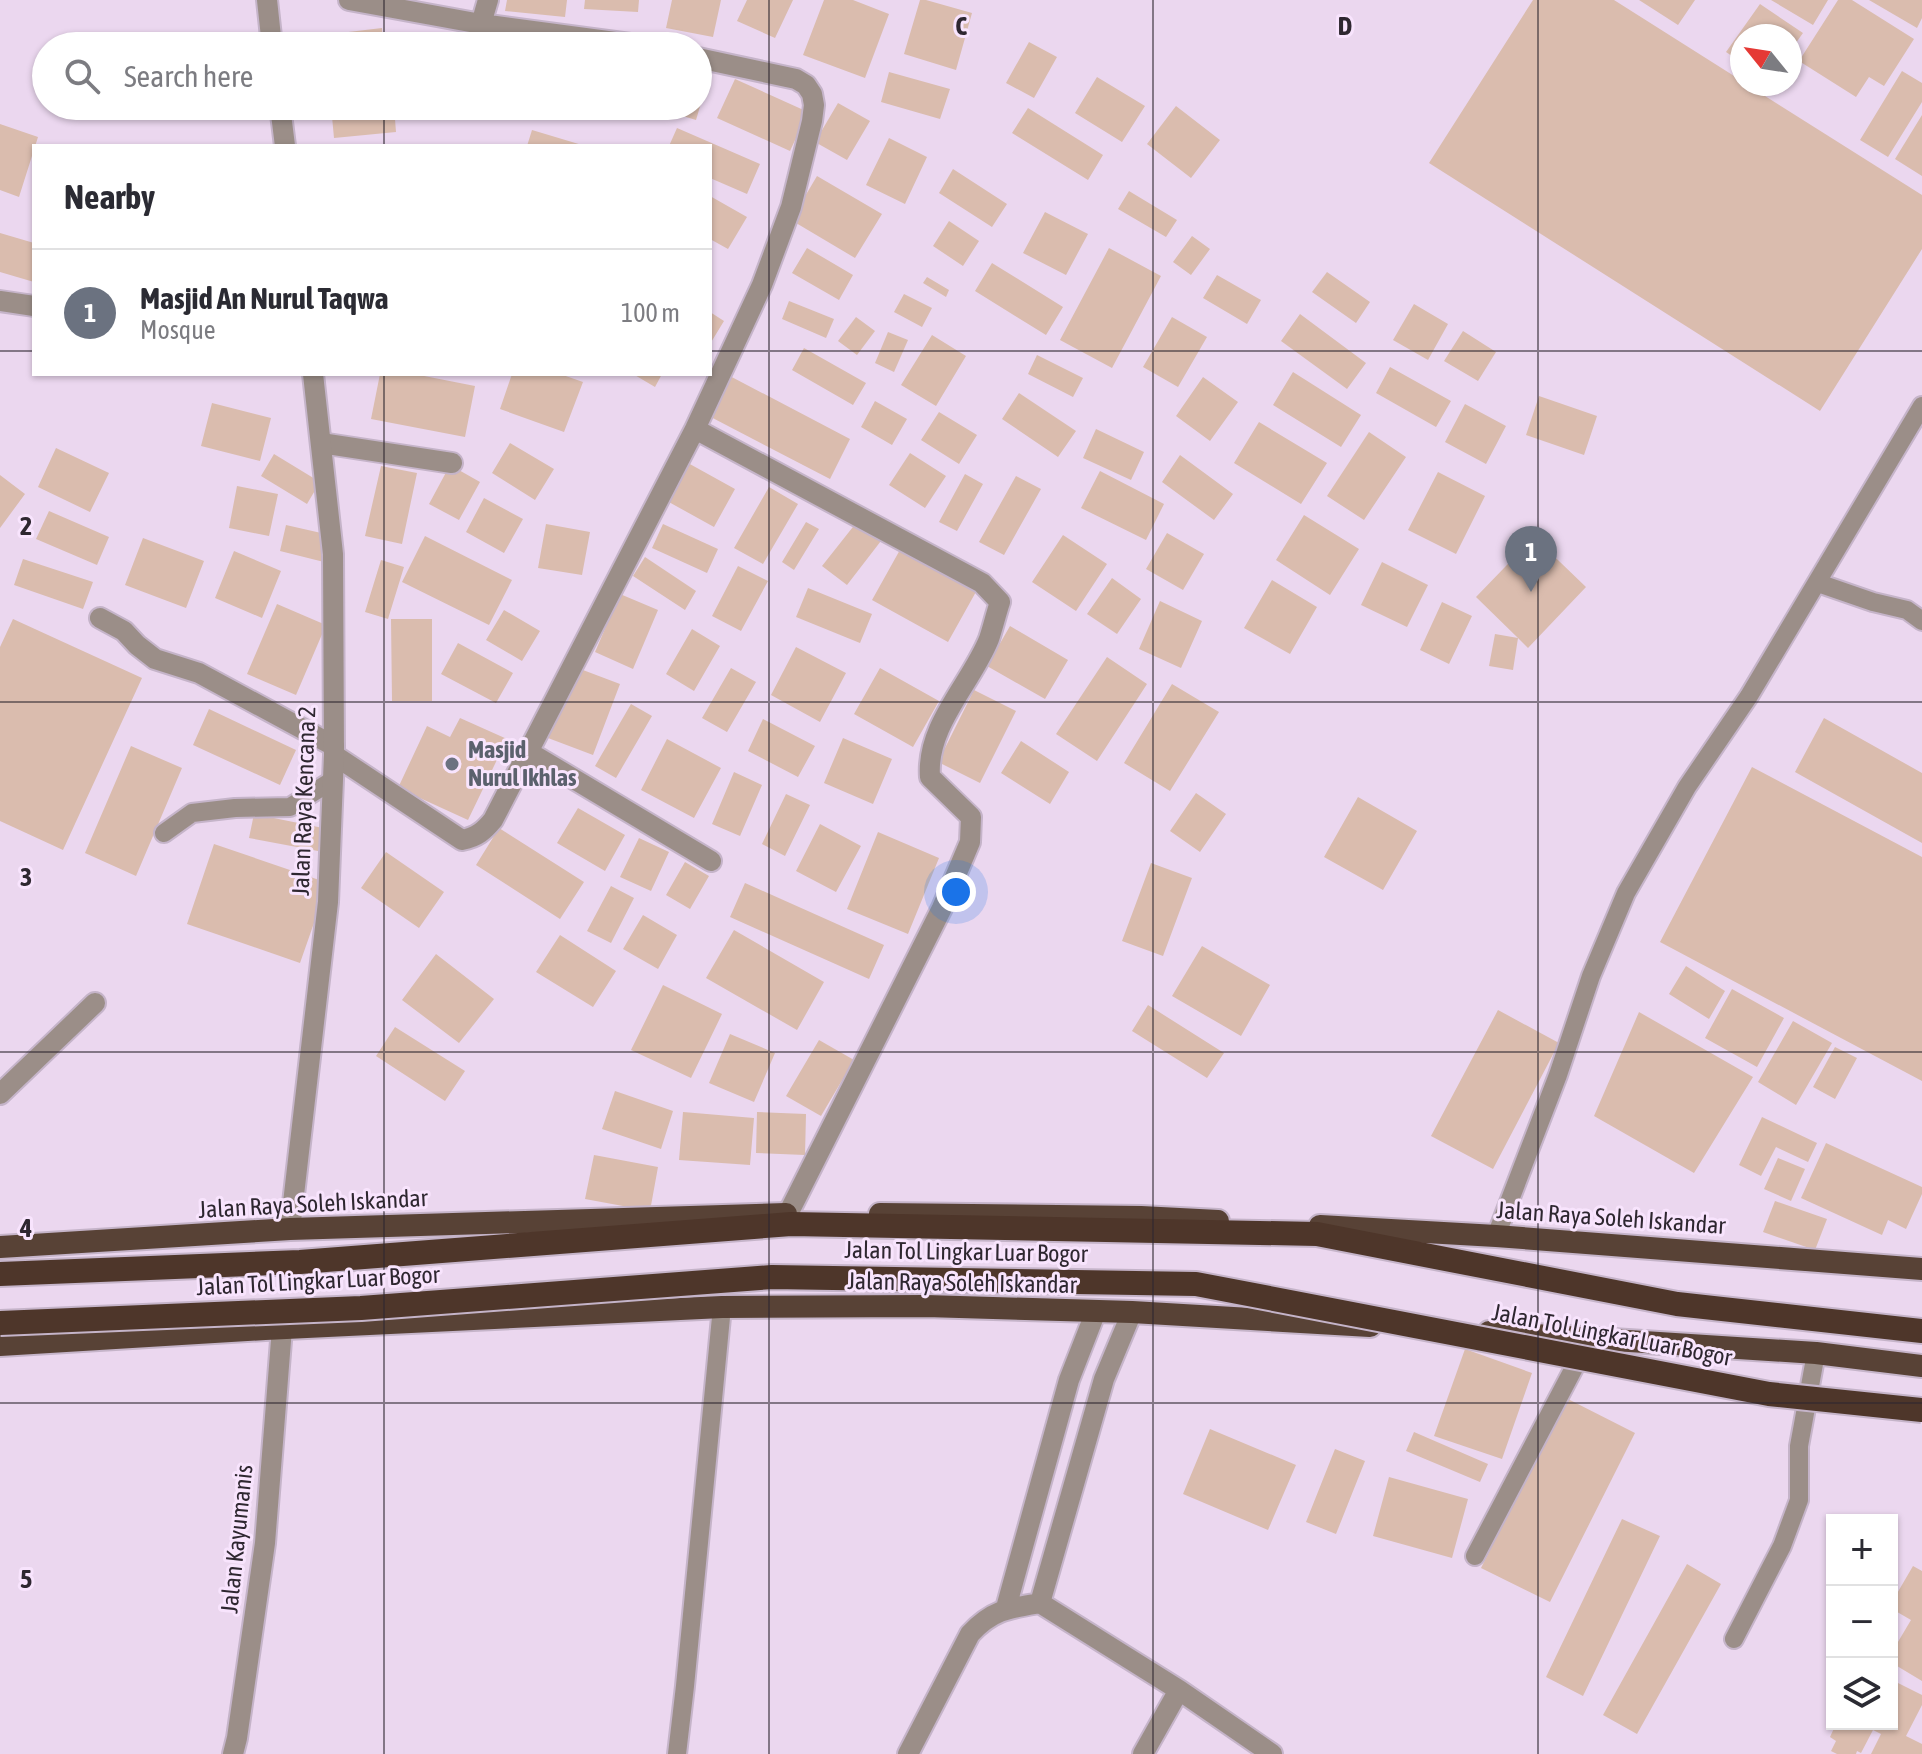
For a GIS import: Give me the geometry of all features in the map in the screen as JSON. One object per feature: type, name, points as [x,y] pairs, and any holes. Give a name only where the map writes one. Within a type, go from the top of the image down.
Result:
[{"type":"highway","name":"Jalan Raya Soleh Iskandar","points":[[0,1247],[290,1229],[788,1214],[1141,1217],[1496,1236],[1922,1269]]},
{"type":"highway","name":"Jalan Tol Lingkar Luar Bogor","points":[[0,1274],[300,1262],[791,1224],[1317,1234],[1677,1304],[1922,1331]]},
{"type":"highway","name":"Jalan Tol Lingkar Luar Bogor","points":[[0,1323],[361,1308],[772,1277],[1196,1284],[1769,1394],[1922,1410]]},
{"type":"highway","name":"Jalan Raya Soleh Iskandar","points":[[0,1345],[722,1307],[926,1306],[1132,1312],[1590,1338],[1816,1353],[1922,1366]]},
{"type":"street","points":[[267,0],[270,32]]},
{"type":"street","points":[[349,0],[541,32]]},
{"type":"street","points":[[481,24],[488,0]]},
{"type":"street","points":[[100,618],[124,631],[155,659],[199,673],[334,750],[462,840],[483,832],[493,820],[695,429],[762,285],[791,207],[812,121],[812,94],[806,85],[796,79],[712,61]]},
{"type":"street","points":[[282,120],[285,144]]},
{"type":"street","points":[[0,301],[32,306]]},
{"type":"street","name":"Jalan Raya Kencana 2","points":[[290,1229],[328,902],[334,750],[333,554],[313,376]]},
{"type":"street","points":[[695,429],[982,583],[1000,602],[989,640],[944,718],[929,760],[930,777],[971,817],[970,842],[942,908],[788,1214]]},
{"type":"street","points":[[321,443],[452,463]]},
{"type":"street","points":[[527,751],[711,861]]},
{"type":"street","points":[[0,1094],[95,1003]]},
{"type":"street","points":[[1006,1608],[1069,1380],[1096,1311]]},
{"type":"street","points":[[1040,1603],[1104,1379],[1132,1312]]},
{"type":"street","name":"Jalan Kayumanis","points":[[233,1754],[265,1543],[282,1328]]},
{"type":"street","points":[[908,1754],[970,1634],[981,1622],[1006,1608],[1040,1603],[1179,1690],[1272,1754]]},
{"type":"street","points":[[1143,1754],[1179,1690]]},
{"type":"lane","points":[[1496,1236],[1558,1075],[1591,976],[1626,893],[1687,787],[1749,696],[1818,583],[1922,406]]},
{"type":"lane","points":[[1818,583],[1907,610],[1922,621]]},
{"type":"lane","points":[[164,833],[192,813],[290,807],[333,780]]},
{"type":"lane","points":[[677,1754],[722,1307]]},
{"type":"lane","points":[[1475,1556],[1590,1338]]},
{"type":"lane","points":[[1734,1639],[1782,1546],[1799,1500],[1799,1446],[1816,1353]]},
{"type":"building","points":[[507,0],[567,0],[565,17],[505,11]]},
{"type":"building","points":[[585,0],[639,0],[638,12],[584,9]]},
{"type":"building","points":[[672,0],[721,0],[713,37],[712,32],[666,28]]},
{"type":"building","points":[[747,0],[793,0],[775,38],[737,21]]},
{"type":"building","points":[[824,0],[853,0],[889,14],[865,78],[803,55]]},
{"type":"building","points":[[920,0],[972,13],[956,70],[904,54]]},
{"type":"building","points":[[1533,0],[1614,0],[1730,73],[1730,96],[1765,96],[1922,195],[1922,249],[1820,411],[1429,163]]},
{"type":"building","points":[[1639,0],[1695,0],[1678,25]]},
{"type":"building","points":[[1771,0],[1828,0],[1813,25]]},
{"type":"building","points":[[1838,0],[1852,0],[1914,39],[1884,86],[1869,77],[1856,97],[1802,63],[1802,56]]},
{"type":"building","points":[[1869,0],[1922,0],[1922,18],[1917,28]]},
{"type":"building","points":[[1760,4],[1790,24],[1746,24]]},
{"type":"building","points":[[382,28],[382,32],[348,32]]},
{"type":"building","points":[[1029,42],[1057,57],[1034,98],[1006,83]]},
{"type":"building","points":[[1902,71],[1922,83],[1922,102],[1888,157],[1860,140]]},
{"type":"building","points":[[889,72],[950,89],[940,119],[881,102]]},
{"type":"building","points":[[1097,77],[1145,106],[1122,142],[1075,113]]},
{"type":"building","points":[[735,79],[808,112],[790,151],[717,118]]},
{"type":"building","points":[[838,103],[870,121],[847,160],[815,142]]},
{"type":"building","points":[[1176,106],[1220,140],[1191,178],[1147,144]]},
{"type":"building","points":[[1028,108],[1103,155],[1088,180],[1012,133]]},
{"type":"building","points":[[1922,115],[1922,176],[1895,159]]},
{"type":"building","points":[[332,120],[395,120],[396,132],[334,138]]},
{"type":"building","points":[[0,124],[38,137],[36,144],[32,144],[32,156],[19,197],[0,190]]},
{"type":"building","points":[[677,128],[760,164],[747,194],[712,179],[712,144],[670,144]]},
{"type":"building","points":[[532,130],[579,144],[528,144]]},
{"type":"building","points":[[889,138],[927,157],[905,204],[866,185]]},
{"type":"building","points":[[953,169],[1007,204],[992,227],[939,193]]},
{"type":"building","points":[[817,176],[882,214],[855,258],[791,220]]},
{"type":"building","points":[[1129,191],[1177,220],[1166,237],[1118,209]]},
{"type":"building","points":[[712,197],[747,217],[728,249],[712,240]]},
{"type":"building","points":[[1045,212],[1088,234],[1066,275],[1023,253]]},
{"type":"building","points":[[949,221],[979,241],[963,266],[933,246]]},
{"type":"building","points":[[0,233],[32,242],[32,281],[0,272]]},
{"type":"building","points":[[1192,236],[1210,249],[1191,275],[1173,262]]},
{"type":"building","points":[[807,248],[853,275],[839,300],[792,273]]},
{"type":"building","points":[[1109,248],[1161,276],[1112,368],[1060,340]]},
{"type":"building","points":[[992,263],[1063,307],[1046,335],[975,291]]},
{"type":"building","points":[[1327,272],[1370,302],[1356,323],[1312,292]]},
{"type":"building","points":[[1217,275],[1261,300],[1247,324],[1203,298]]},
{"type":"building","points":[[927,277],[949,290],[946,297],[923,283]]},
{"type":"building","points":[[904,294],[932,308],[922,327],[894,312]]},
{"type":"building","points":[[789,301],[834,319],[826,338],[782,319]]},
{"type":"building","points":[[1414,304],[1448,324],[1428,360],[1393,340]]},
{"type":"building","points":[[712,313],[724,321],[712,341]]},
{"type":"building","points":[[1300,314],[1366,363],[1347,389],[1281,341]]},
{"type":"building","points":[[856,317],[875,331],[857,355],[838,341]]},
{"type":"building","points":[[1172,317],[1207,337],[1178,387],[1143,367]]},
{"type":"building","points":[[1463,331],[1496,352],[1478,381],[1444,361]]},
{"type":"building","points":[[888,332],[908,340],[894,372],[875,363]]},
{"type":"building","points":[[932,335],[966,356],[936,406],[901,385]]},
{"type":"building","points":[[804,348],[866,383],[853,405],[792,370]]},
{"type":"building","points":[[1037,355],[1083,378],[1073,397],[1028,374]]},
{"type":"building","points":[[1390,367],[1451,401],[1436,427],[1376,393]]},
{"type":"building","points":[[1293,372],[1361,415],[1341,447],[1273,405]]},
{"type":"building","points":[[726,374],[850,439],[830,479],[705,414]]},
{"type":"building","points":[[380,376],[424,376],[475,386],[465,437],[371,419]]},
{"type":"building","points":[[511,376],[566,376],[583,382],[564,432],[500,409]]},
{"type":"building","points":[[636,376],[661,376],[655,387]]},
{"type":"building","points":[[1203,377],[1238,402],[1210,441],[1176,416]]},
{"type":"building","points":[[1019,393],[1076,431],[1058,457],[1002,419]]},
{"type":"building","points":[[1539,396],[1597,416],[1584,455],[1526,435]]},
{"type":"building","points":[[875,401],[907,419],[892,445],[861,427]]},
{"type":"building","points":[[212,403],[271,418],[260,461],[201,446]]},
{"type":"building","points":[[1465,404],[1506,426],[1486,464],[1445,442]]},
{"type":"building","points":[[939,412],[977,435],[959,464],[921,440]]},
{"type":"building","points":[[1259,422],[1327,463],[1301,504],[1234,463]]},
{"type":"building","points":[[1096,429],[1144,452],[1131,480],[1083,458]]},
{"type":"building","points":[[1369,432],[1406,457],[1364,520],[1327,496]]},
{"type":"building","points":[[510,443],[554,469],[535,500],[492,473]]},
{"type":"building","points":[[56,448],[109,473],[90,512],[38,487]]},
{"type":"building","points":[[910,453],[946,476],[925,508],[889,485]]},
{"type":"building","points":[[274,454],[320,482],[307,504],[261,476]]},
{"type":"building","points":[[1180,455],[1233,494],[1214,520],[1162,482]]},
{"type":"building","points":[[688,463],[735,489],[714,527],[667,501]]},
{"type":"building","points":[[450,465],[480,482],[459,520],[429,504]]},
{"type":"building","points":[[381,466],[417,473],[402,544],[365,536]]},
{"type":"building","points":[[1100,471],[1164,504],[1146,540],[1081,508]]},
{"type":"building","points":[[1438,472],[1485,496],[1456,554],[1408,530]]},
{"type":"building","points":[[965,474],[983,484],[957,531],[939,522]]},
{"type":"building","points":[[0,475],[25,494],[0,528]]},
{"type":"building","points":[[1016,476],[1041,489],[1004,555],[979,542]]},
{"type":"building","points":[[237,486],[278,494],[269,536],[229,528]]},
{"type":"building","points":[[769,487],[798,504],[763,564],[734,548]]},
{"type":"building","points":[[484,498],[523,519],[504,553],[466,532]]},
{"type":"building","points":[[49,511],[109,537],[97,565],[36,539]]},
{"type":"building","points":[[1304,515],[1359,549],[1330,595],[1276,560]]},
{"type":"building","points":[[860,518],[884,537],[847,585],[822,566]]},
{"type":"building","points":[[806,522],[819,529],[794,570],[782,562]]},
{"type":"building","points":[[546,524],[590,532],[582,575],[538,568]]},
{"type":"building","points":[[663,524],[718,549],[707,573],[652,548]]},
{"type":"building","points":[[286,525],[330,535],[324,562],[280,551]]},
{"type":"building","points":[[1167,533],[1204,554],[1183,590],[1146,569]]},
{"type":"building","points":[[1063,535],[1107,564],[1076,611],[1032,582]]},
{"type":"building","points":[[425,536],[512,580],[489,625],[402,582]]},
{"type":"building","points":[[1534,537],[1586,587],[1528,648],[1476,597]]},
{"type":"building","points":[[143,538],[204,561],[186,608],[125,585]]},
{"type":"building","points":[[901,548],[977,590],[948,642],[872,600]]},
{"type":"building","points":[[234,551],[281,571],[262,618],[215,598]]},
{"type":"building","points":[[645,557],[696,591],[685,610],[633,576]]},
{"type":"building","points":[[23,559],[93,582],[83,609],[14,585]]},
{"type":"building","points":[[381,560],[404,567],[388,619],[365,612]]},
{"type":"building","points":[[1382,562],[1428,585],[1407,627],[1361,605]]},
{"type":"building","points":[[738,566],[768,581],[741,631],[712,616]]},
{"type":"building","points":[[1112,578],[1141,599],[1117,634],[1087,614]]},
{"type":"building","points":[[1272,580],[1317,607],[1290,654],[1244,628]]},
{"type":"building","points":[[808,588],[872,614],[860,643],[796,617]]},
{"type":"building","points":[[620,594],[658,610],[633,669],[595,652]]},
{"type":"building","points":[[1160,601],[1202,621],[1181,668],[1139,649]]},
{"type":"building","points":[[1442,602],[1472,616],[1449,664],[1420,650]]},
{"type":"building","points":[[277,604],[326,625],[296,695],[247,674]]},
{"type":"building","points":[[504,610],[540,631],[522,661],[486,640]]},
{"type":"building","points":[[13,619],[142,678],[63,850],[0,821],[0,647]]},
{"type":"building","points":[[391,619],[432,619],[432,701],[392,701]]},
{"type":"building","points":[[1010,626],[1068,660],[1045,699],[987,666]]},
{"type":"building","points":[[692,629],[720,646],[694,691],[666,674]]},
{"type":"building","points":[[1495,634],[1518,638],[1513,670],[1489,666]]},
{"type":"building","points":[[458,643],[513,673],[496,703],[441,674]]},
{"type":"building","points":[[796,647],[846,673],[820,722],[771,695]]},
{"type":"building","points":[[1107,657],[1147,684],[1097,761],[1056,734]]},
{"type":"building","points":[[575,667],[620,684],[593,755],[548,738]]},
{"type":"building","points":[[731,668],[756,682],[727,732],[702,718]]},
{"type":"building","points":[[880,668],[939,701],[913,747],[854,714]]},
{"type":"building","points":[[1172,684],[1219,712],[1170,791],[1124,763]]},
{"type":"building","points":[[974,690],[1016,711],[980,783],[938,762]]},
{"type":"building","points":[[631,704],[652,716],[616,778],[595,766]]},
{"type":"building","points":[[209,709],[296,750],[280,785],[193,745]]},
{"type":"building","name":"Masjid Nurul Ikhlas","points":[[460,718],[507,739],[468,820],[398,788],[427,726],[450,737]]},
{"type":"building","points":[[1824,718],[1922,773],[1922,843],[1795,772]]},
{"type":"building","points":[[763,719],[815,746],[798,777],[748,751]]},
{"type":"building","points":[[843,738],[892,759],[873,804],[824,783]]},
{"type":"building","points":[[667,739],[721,768],[694,818],[641,790]]},
{"type":"building","points":[[1021,741],[1069,772],[1050,804],[1001,773]]},
{"type":"building","points":[[131,746],[182,768],[136,876],[85,853]]},
{"type":"building","points":[[1752,767],[1922,857],[1922,1081],[1660,942]]},
{"type":"building","points":[[734,772],[762,785],[740,836],[712,824]]},
{"type":"building","points":[[1196,793],[1226,814],[1200,852],[1170,831]]},
{"type":"building","points":[[786,794],[810,805],[785,856],[762,844]]},
{"type":"building","points":[[1358,797],[1417,831],[1383,890],[1324,857]]},
{"type":"building","points":[[578,808],[625,835],[605,871],[557,843]]},
{"type":"building","points":[[254,814],[323,828],[318,851],[249,838]]},
{"type":"building","points":[[820,824],[861,846],[836,892],[796,871]]},
{"type":"building","points":[[499,828],[584,882],[560,919],[476,865]]},
{"type":"building","points":[[878,832],[939,858],[908,934],[847,909]]},
{"type":"building","points":[[639,838],[669,852],[651,891],[620,877]]},
{"type":"building","points":[[214,844],[328,883],[300,963],[187,924]]},
{"type":"building","points":[[386,852],[444,892],[419,928],[361,888]]},
{"type":"building","points":[[685,862],[709,876],[690,909],[666,895]]},
{"type":"building","points":[[1151,863],[1192,878],[1163,956],[1122,941]]},
{"type":"building","points":[[745,883],[884,945],[869,979],[730,917]]},
{"type":"building","points":[[611,886],[634,898],[611,943],[587,931]]},
{"type":"building","points":[[643,915],[677,935],[658,969],[623,949]]},
{"type":"building","points":[[734,930],[824,982],[797,1030],[706,978]]},
{"type":"building","points":[[560,935],[616,971],[593,1007],[536,972]]},
{"type":"building","points":[[1202,946],[1270,985],[1241,1036],[1172,996]]},
{"type":"building","points":[[436,954],[494,999],[459,1043],[402,1000]]},
{"type":"building","points":[[1686,966],[1725,991],[1709,1019],[1669,994]]},
{"type":"building","points":[[663,985],[722,1014],[691,1078],[631,1050]]},
{"type":"building","points":[[1732,989],[1784,1018],[1757,1067],[1705,1038]]},
{"type":"building","points":[[1148,1005],[1224,1053],[1207,1078],[1132,1031]]},
{"type":"building","points":[[1498,1010],[1559,1043],[1493,1169],[1431,1136]]},
{"type":"building","points":[[1639,1012],[1753,1077],[1694,1173],[1594,1116]]},
{"type":"building","points":[[1793,1021],[1832,1043],[1796,1105],[1758,1082]]},
{"type":"building","points":[[395,1027],[465,1071],[445,1101],[376,1056]]},
{"type":"building","points":[[730,1034],[775,1053],[754,1102],[709,1083]]},
{"type":"building","points":[[819,1040],[854,1060],[821,1116],[786,1096]]},
{"type":"building","points":[[1835,1047],[1857,1058],[1835,1099],[1813,1087]]},
{"type":"building","points":[[615,1091],[673,1111],[661,1149],[602,1129]]},
{"type":"building","points":[[683,1112],[754,1118],[750,1165],[679,1160]]},
{"type":"building","points":[[757,1112],[806,1114],[805,1155],[756,1153]]},
{"type":"building","points":[[1762,1117],[1817,1143],[1808,1162],[1776,1147],[1761,1176],[1739,1165]]},
{"type":"building","points":[[1826,1143],[1922,1187],[1922,1194],[1906,1229],[1888,1220],[1882,1235],[1801,1198]]},
{"type":"building","points":[[594,1155],[658,1167],[650,1211],[585,1199]]},
{"type":"building","points":[[1778,1158],[1805,1169],[1791,1201],[1764,1189]]},
{"type":"building","points":[[1775,1201],[1827,1219],[1815,1250],[1763,1232]]},
{"type":"building","points":[[1465,1349],[1532,1373],[1502,1459],[1434,1436]]},
{"type":"building","points":[[1566,1398],[1635,1433],[1550,1602],[1481,1568]]},
{"type":"building","points":[[1210,1429],[1296,1465],[1268,1530],[1183,1494]]},
{"type":"building","points":[[1414,1432],[1488,1464],[1480,1482],[1406,1451]]},
{"type":"building","points":[[1335,1449],[1365,1461],[1336,1534],[1306,1522]]},
{"type":"building","points":[[1389,1477],[1468,1499],[1452,1558],[1373,1536]]},
{"type":"building","points":[[1622,1519],[1660,1536],[1583,1696],[1546,1677]]},
{"type":"building","points":[[1687,1564],[1721,1584],[1637,1734],[1603,1715]]},
{"type":"building","points":[[1913,1566],[1922,1571],[1922,1681],[1898,1667],[1898,1642],[1911,1620],[1898,1612],[1898,1592]]},
{"type":"building","points":[[1898,1683],[1922,1695],[1922,1705],[1906,1736],[1922,1744],[1922,1754],[1871,1754],[1881,1734],[1873,1730],[1898,1730]]},
{"type":"building","points":[[1833,1730],[1873,1730],[1861,1753],[1857,1751],[1856,1754],[1831,1751],[1836,1741],[1830,1737]]},
{"type":"place","name":"Masjid An Nurul Taqwa","points":[[1531,592]]},
{"type":"place","name":"Masjid Nurul Ikhlas","points":[[452,764]]}]
